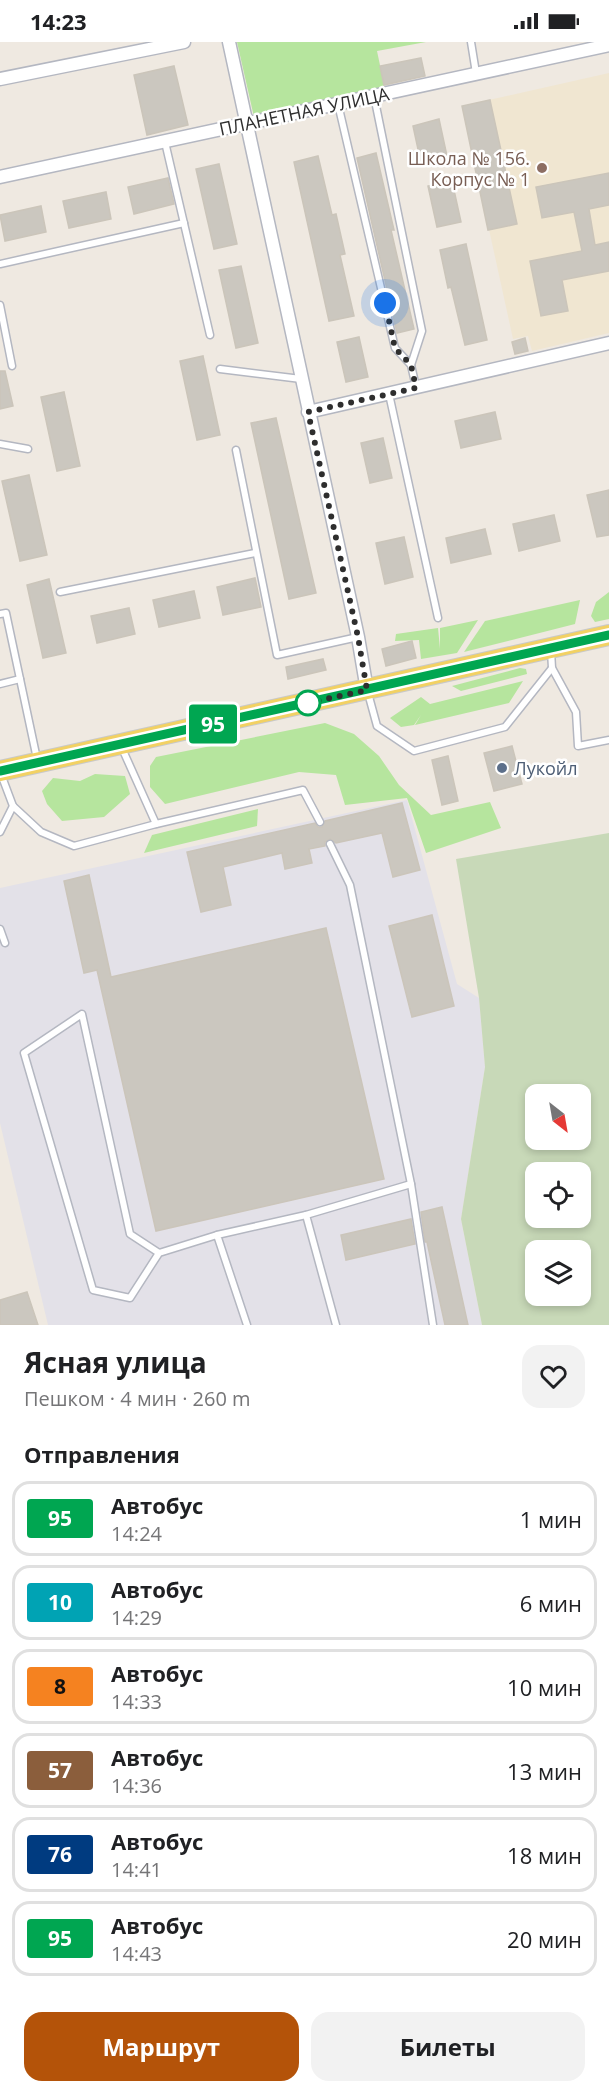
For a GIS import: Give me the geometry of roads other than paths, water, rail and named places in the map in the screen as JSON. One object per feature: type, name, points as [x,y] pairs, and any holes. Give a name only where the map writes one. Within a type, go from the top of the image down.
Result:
[{"type":"main road","points":[[0,771],[550,648],[604,639]]},
{"type":"street","points":[[0,80],[146,46],[184,42]]},
{"type":"street","points":[[229,42],[358,637],[367,690]]},
{"type":"street","name":"ПЛАНЕТНАЯ УЛИЦА","points":[[0,177],[609,45]]},
{"type":"street","points":[[308,412],[609,343]]},
{"type":"lane","points":[[471,42],[476,74]]},
{"type":"lane","points":[[374,96],[423,331],[411,365]]},
{"type":"lane","points":[[338,104],[395,348],[411,365],[416,388]]},
{"type":"lane","points":[[165,141],[210,335]]},
{"type":"lane","points":[[0,264],[184,223]]},
{"type":"lane","points":[[0,305],[12,366]]},
{"type":"lane","points":[[220,369],[301,379]]},
{"type":"lane","points":[[389,394],[438,618]]},
{"type":"lane","points":[[0,444],[28,449]]},
{"type":"lane","points":[[236,450],[277,655],[358,637]]},
{"type":"lane","points":[[60,592],[255,553]]},
{"type":"lane","points":[[0,614],[6,612],[38,762]]},
{"type":"lane","points":[[550,648],[552,668],[576,712],[578,746],[609,740]]},
{"type":"lane","points":[[367,690],[377,726],[414,751],[505,727],[552,668]]},
{"type":"lane","points":[[0,684],[20,679]]},
{"type":"lane","points":[[120,744],[156,824]]},
{"type":"lane","points":[[0,771],[13,806],[41,832],[74,846],[303,789],[320,822]]},
{"type":"lane","points":[[0,832],[13,806]]},
{"type":"lane","points":[[330,844],[350,885],[411,1184],[433,1325]]},
{"type":"lane","points":[[0,929],[5,942]]},
{"type":"lane","points":[[159,1254],[130,1234],[82,1014],[24,1053],[93,1290],[130,1298],[159,1254],[217,1235],[306,1215],[411,1184]]},
{"type":"lane","points":[[306,1215],[336,1325]]},
{"type":"lane","points":[[217,1235],[247,1325]]},
{"type":"place","name":"Школа № 156. Корпус № 1","points":[[542,168]]},
{"type":"place","name":"Лукойл","points":[[502,768]]}]
